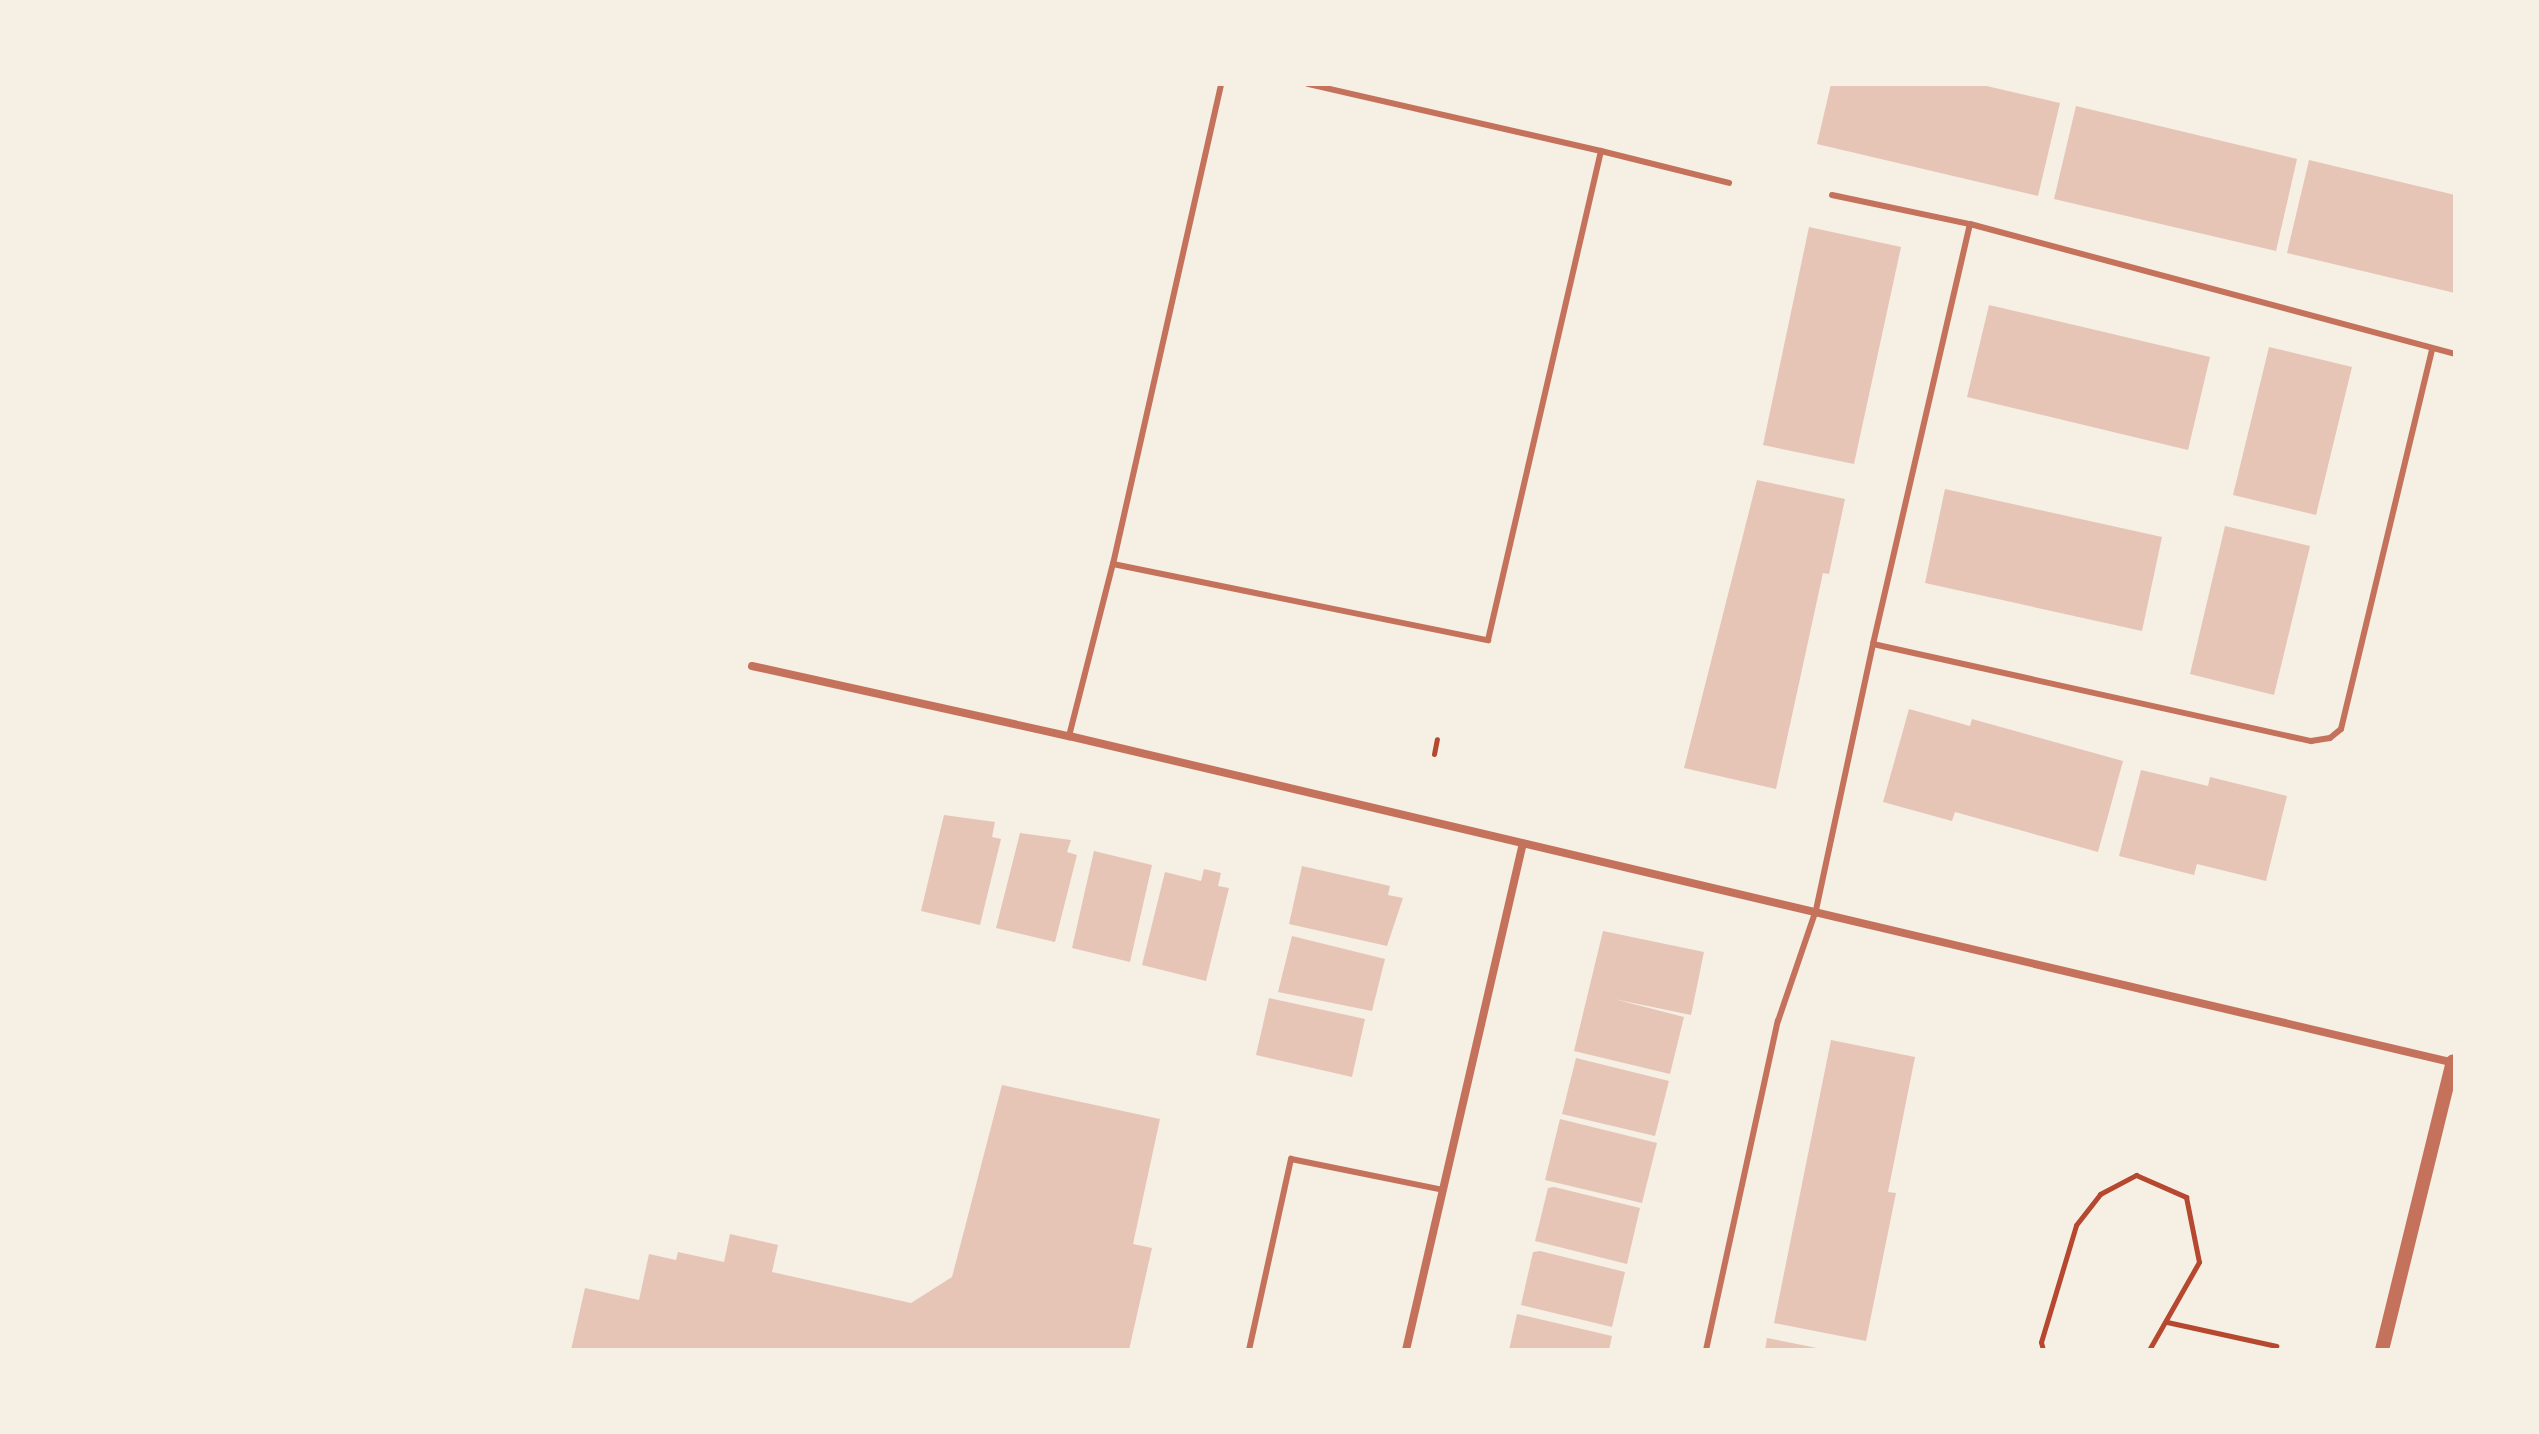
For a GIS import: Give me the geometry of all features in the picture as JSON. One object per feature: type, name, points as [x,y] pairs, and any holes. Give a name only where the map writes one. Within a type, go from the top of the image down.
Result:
[{"type":"street","points":[[752,666],[1069,736],[2454,1059],[2382,1350]]},
{"type":"street","points":[[1406,1350],[1523,843]]},
{"type":"lane","points":[[1069,736],[1113,564],[1221,84]]},
{"type":"lane","points":[[1308,84],[1729,183]]},
{"type":"lane","points":[[1113,564],[1488,640],[1601,151]]},
{"type":"lane","points":[[1832,195],[1970,224],[2455,354]]},
{"type":"lane","points":[[1706,1350],[1778,1021],[1816,910],[1873,644],[1970,224]]},
{"type":"lane","points":[[1873,644],[2311,741],[2330,738],[2341,729],[2432,349]]},
{"type":"lane","points":[[1249,1350],[1291,1159],[1443,1190]]},
{"type":"path","points":[[1434,754],[1437,739]]},
{"type":"path","points":[[2043,1350],[2041,1342],[2076,1225],[2100,1194],[2136,1175],[2186,1197],[2195,1228],[2199,1262],[2149,1350]]},
{"type":"path","points":[[2167,1322],[2276,1346]]},
{"type":"building","points":[[1831,84],[1978,84],[2060,103],[2038,196],[1817,144]]},
{"type":"building","points":[[2076,106],[2297,159],[2276,251],[2054,199]]},
{"type":"building","points":[[2309,160],[2455,195],[2455,293],[2287,253]]},
{"type":"building","points":[[1809,227],[1901,247],[1854,464],[1763,445]]},
{"type":"building","points":[[1989,305],[2210,357],[2188,450],[1967,397]]},
{"type":"building","points":[[2269,347],[2352,367],[2316,515],[2233,495]]},
{"type":"building","points":[[1757,480],[1845,499],[1829,574],[1823,573],[1776,789],[1684,768]]},
{"type":"building","points":[[1945,489],[2162,537],[2142,631],[1925,583]]},
{"type":"building","points":[[2225,526],[2310,546],[2274,695],[2190,674]]},
{"type":"building","points":[[1909,709],[1970,726],[1972,719],[2123,761],[2098,852],[1955,812],[1952,821],[1883,802]]},
{"type":"building","points":[[2141,770],[2208,786],[2210,777],[2287,796],[2266,881],[2197,864],[2194,875],[2119,856]]},
{"type":"building","points":[[944,815],[995,822],[992,837],[1001,839],[980,925],[921,911]]},
{"type":"building","points":[[1020,833],[1071,840],[1067,852],[1077,855],[1055,942],[996,928]]},
{"type":"building","points":[[1094,851],[1152,865],[1130,962],[1072,948]]},
{"type":"building","points":[[1302,866],[1390,886],[1388,895],[1403,898],[1387,946],[1289,924]]},
{"type":"building","points":[[1204,869],[1221,873],[1218,886],[1229,888],[1206,981],[1142,965],[1165,872],[1201,881]]},
{"type":"building","points":[[1603,931],[1704,952],[1691,1015],[1614,999],[1684,1017],[1670,1074],[1574,1051]]},
{"type":"building","points":[[1292,936],[1385,959],[1372,1011],[1278,992]]},
{"type":"building","points":[[1269,998],[1365,1019],[1352,1077],[1256,1055]]},
{"type":"building","points":[[1831,1040],[1915,1057],[1888,1192],[1896,1193],[1866,1341],[1774,1323]]},
{"type":"building","points":[[1576,1058],[1669,1081],[1655,1136],[1562,1114]]},
{"type":"building","points":[[1002,1085],[1160,1119],[1133,1244],[1152,1248],[1129,1350],[571,1350],[585,1288],[639,1300],[649,1254],[676,1260],[678,1252],[724,1262],[730,1234],[778,1245],[772,1272],[911,1303],[952,1277]]},
{"type":"building","points":[[1560,1119],[1657,1143],[1642,1203],[1545,1180]]},
{"type":"building","points":[[1548,1188],[1640,1208],[1627,1264],[1535,1241]]},
{"type":"building","points":[[1540,1251],[1625,1272],[1612,1327],[1521,1305],[1533,1252]]},
{"type":"building","points":[[1517,1314],[1612,1336],[1609,1350],[1509,1350]]},
{"type":"building","points":[[1767,1338],[1822,1349],[1822,1350],[1765,1350]]}]
